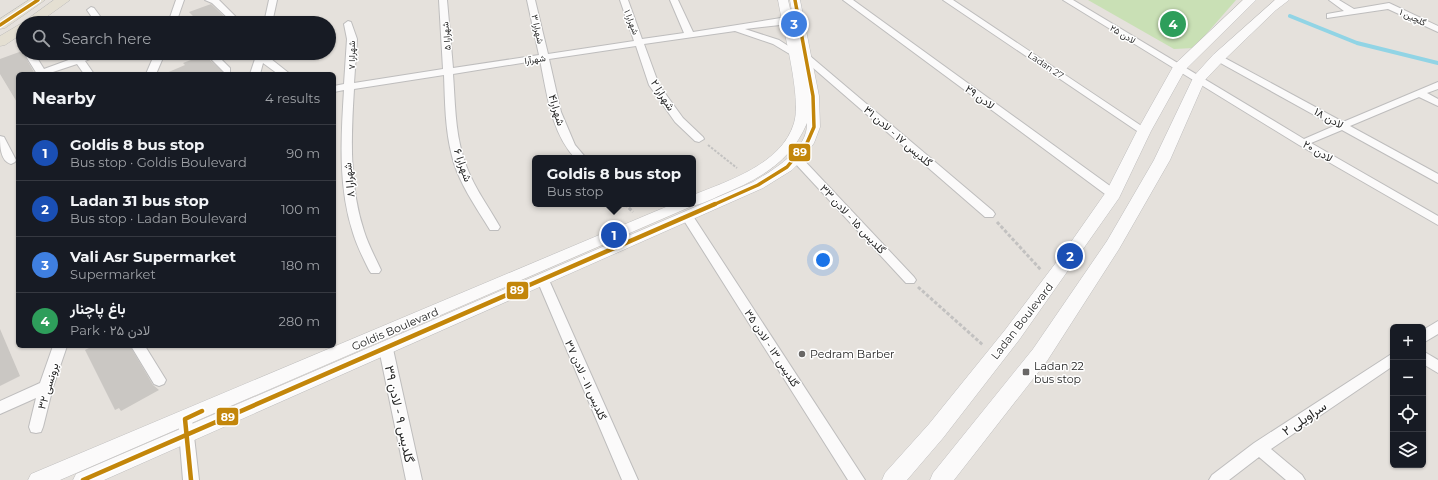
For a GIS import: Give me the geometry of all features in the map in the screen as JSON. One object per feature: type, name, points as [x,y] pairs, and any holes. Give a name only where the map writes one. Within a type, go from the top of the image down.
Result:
[{"type":"main road","points":[[0,25],[38,0]]},
{"type":"main road","points":[[39,16],[63,0]]},
{"type":"main road","name":"Ladan Boulevard","points":[[893,480],[936,431],[1052,282],[1113,194],[1144,131],[1179,68],[1250,0]]},
{"type":"main road","points":[[940,480],[1040,355],[1113,246],[1162,160],[1199,80],[1218,58],[1272,7],[1283,0]]},
{"type":"main road","points":[[0,42],[16,32]]},
{"type":"street","points":[[174,16],[180,0]]},
{"type":"street","points":[[209,0],[214,0],[231,16]]},
{"type":"street","points":[[270,16],[273,0]]},
{"type":"street","name":"شهرارا ۵","points":[[443,0],[449,72]]},
{"type":"street","name":"شهرارا ۳","points":[[532,0],[544,58]]},
{"type":"street","name":"شهرارا ۱","points":[[624,0],[640,43]]},
{"type":"street","points":[[674,0],[690,36]]},
{"type":"street","name":"Goldis Boulevard","points":[[696,207],[758,185],[787,167],[796,158],[814,127],[813,96],[800,56],[793,20],[783,0]]},
{"type":"street","name":"Goldis Boulevard","points":[[793,20],[795,0]]},
{"type":"street","name":"لادن ۲۹","points":[[847,0],[1113,194]]},
{"type":"street","name":"Ladan 27","points":[[947,0],[1144,131]]},
{"type":"street","name":"لادن ۲۵","points":[[1067,0],[1199,80]]},
{"type":"street","points":[[1333,0],[1352,12]]},
{"type":"street","name":"گلچین ۱","points":[[1352,12],[1388,6],[1438,28]]},
{"type":"street","points":[[91,10],[96,16]]},
{"type":"street","points":[[1330,16],[1352,12]]},
{"type":"street","name":"شهرآرا","points":[[336,89],[793,20]]},
{"type":"street","name":"شهرارا ۷","points":[[348,24],[352,39],[351,86]]},
{"type":"street","name":"گلدیس ۱۷ - لادن ۳۱","points":[[736,29],[776,42],[800,56],[989,214]]},
{"type":"street","name":"شهرارا ۲","points":[[640,43],[654,85],[679,120],[699,139]]},
{"type":"street","name":"Goldis Boulevard","points":[[696,200],[749,176],[772,162],[795,138],[801,122],[802,98],[800,56]]},
{"type":"street","name":"شهرارا۴","points":[[544,58],[556,112],[570,146],[578,155]]},
{"type":"street","name":"لادن ۱۸","points":[[1218,58],[1438,179]]},
{"type":"street","points":[[33,60],[41,72],[71,60]]},
{"type":"street","points":[[83,60],[88,72]]},
{"type":"street","points":[[152,72],[157,60]]},
{"type":"street","points":[[217,60],[227,70]]},
{"type":"street","points":[[256,72],[260,60]]},
{"type":"street","points":[[267,60],[274,68],[281,72]]},
{"type":"street","name":"شهرارا ۶","points":[[449,72],[452,123],[457,156],[471,189],[494,228]]},
{"type":"street","name":"لادن ۲۰","points":[[1199,80],[1303,143],[1438,221]]},
{"type":"street","points":[[1303,143],[1438,85]]},
{"type":"street","name":"شهرارا ۸","points":[[351,86],[346,150],[348,187],[357,228],[375,270]]},
{"type":"street","points":[[1419,93],[1438,102]]},
{"type":"street","points":[[0,139],[15,158],[0,164]]},
{"type":"street","name":"گلدیس ۱۵ - لادن ۳۳","points":[[796,158],[910,280]]},
{"type":"street","name":"Goldis Boulevard","points":[[38,480],[186,426],[386,349],[543,280],[687,210]]},
{"type":"street","name":"Goldis Boulevard","points":[[83,480],[186,426],[687,210]]},
{"type":"street","name":"گلدیس ۱۳ - لادن ۳۵","points":[[687,210],[857,480]]},
{"type":"street","name":"گلدیس ۱۱ - لادن ۳۷","points":[[543,280],[630,480]]},
{"type":"street","points":[[1426,336],[1438,326]]},
{"type":"street","name":"برونسی ۳۲","points":[[36,427],[46,387],[59,348]]},
{"type":"street","points":[[139,348],[159,380]]},
{"type":"street","name":"گلدیس ۹ - لادن ۳۹","points":[[386,349],[414,480]]},
{"type":"street","points":[[1426,359],[1438,367]]},
{"type":"street","name":"سراویلی ۲","points":[[1218,480],[1260,448],[1392,360]]},
{"type":"street","points":[[0,408],[46,387]]},
{"type":"street","points":[[186,426],[190,480]]},
{"type":"street","points":[[1260,448],[1297,480]]},
{"type":"path","points":[[699,139],[749,176]]},
{"type":"path","points":[[989,214],[1052,282]]},
{"type":"path","points":[[910,280],[995,356]]},
{"type":"green space","points":[[1088,0],[1236,0],[1194,48],[1174,49]]},
{"type":"building","points":[[211,4],[224,16],[193,16],[189,12]]},
{"type":"building","points":[[16,53],[16,60],[27,60],[34,72],[16,72],[16,101],[0,74],[0,59]]},
{"type":"building","points":[[191,60],[210,60],[224,72],[169,72],[185,65],[183,63]]},
{"type":"building","points":[[0,329],[20,376],[0,386]]},
{"type":"building","points":[[89,348],[131,348],[153,385],[159,390],[121,411],[119,408],[115,410],[85,350]]},
{"type":"waterway","points":[[1290,16],[1357,43],[1438,63]]},
{"type":"transit line","name":"89","points":[[0,25],[38,0]]},
{"type":"transit line","name":"89","points":[[83,480],[758,185],[787,167],[807,143],[814,127],[813,96],[795,0]]},
{"type":"transit line","name":"89","points":[[191,480],[185,419],[202,411]]},
{"type":"place","name":"Vali Asr Supermarket","points":[[794,24]]},
{"type":"place","name":"باغ پاچنار","points":[[1173,24]]},
{"type":"place","name":"Goldis 8 bus stop","points":[[614,235]]},
{"type":"place","name":"Ladan 31 bus stop","points":[[1070,256]]},
{"type":"place","name":"Pedram Barber","points":[[802,354]]},
{"type":"place","name":"Ladan 22 bus stop","points":[[1026,372]]}]
